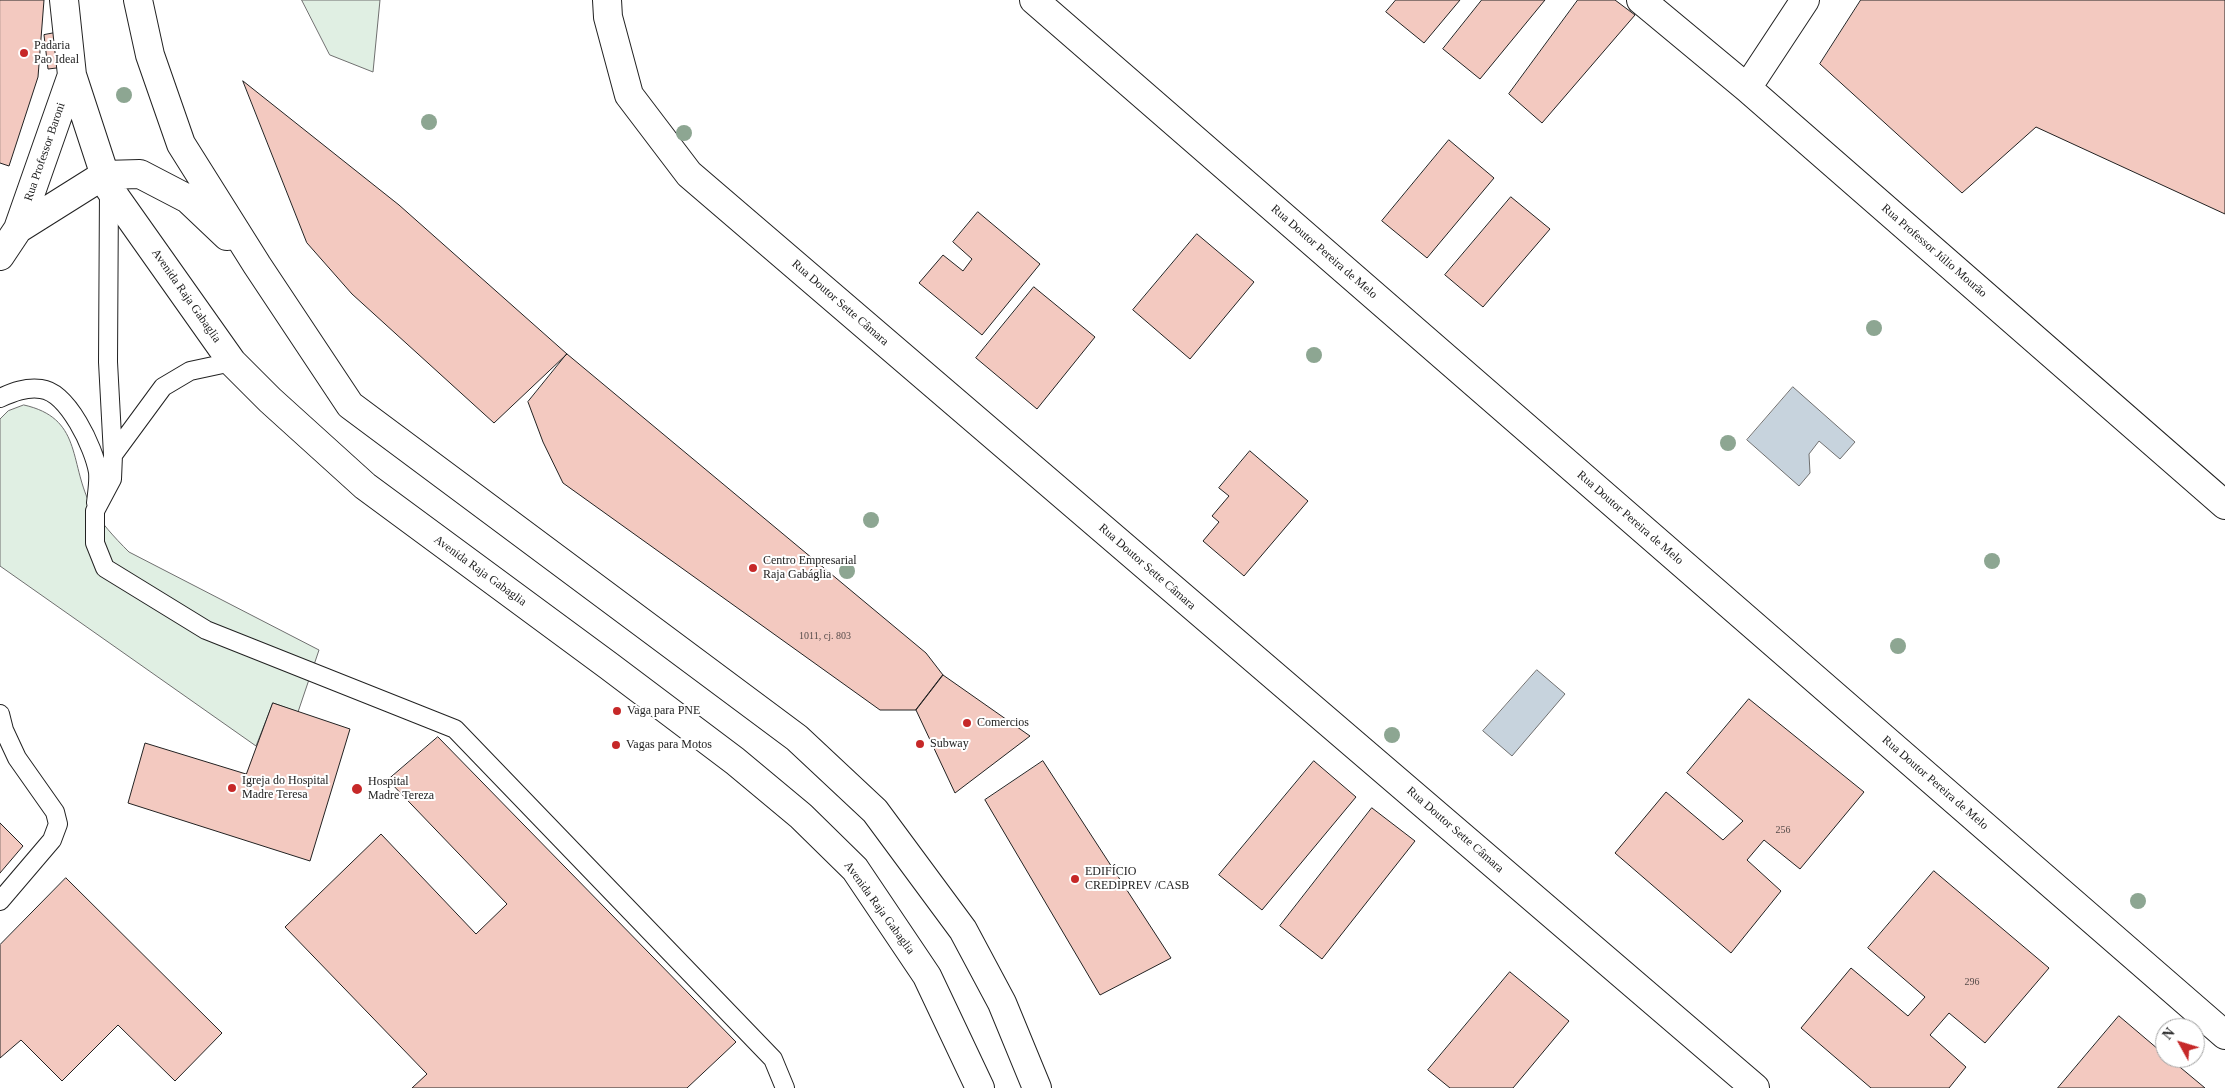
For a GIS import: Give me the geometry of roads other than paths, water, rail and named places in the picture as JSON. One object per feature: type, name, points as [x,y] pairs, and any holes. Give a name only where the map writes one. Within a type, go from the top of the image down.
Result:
[{"type":"street","name":"Avenida Raja Gabaglia","points":[[64,0],[72,75],[107,182],[232,362],[270,400],[365,486],[735,761],[801,816],[855,870],[927,976],[980,1088]]},
{"type":"street","points":[[138,0],[150,55],[181,144],[257,265],[350,405],[797,738],[875,811],[963,930],[1002,1004],[1037,1088]]},
{"type":"street","name":"Rua Doutor Sette Câmara","points":[[607,0],[608,18],[629,95],[689,174],[1756,1088]]},
{"type":"street","name":"Rua Doutor Pereira de Melo","points":[[1034,0],[2225,1035]]},
{"type":"street","name":"Rua Professor Júlio Mourão","points":[[1641,0],[1747,88],[2225,504]]},
{"type":"street","points":[[1747,88],[1805,0]]},
{"type":"street","name":"Rua Professor Baroni","points":[[0,256],[18,229],[72,75]]},
{"type":"street","points":[[107,182],[140,174],[188,199],[257,265]]},
{"type":"street","name":"Rua Professor Baroni","points":[[18,229],[107,182]]},
{"type":"lane","points":[[96,511],[112,479],[113,455],[108,362],[107,182]]},
{"type":"lane","points":[[113,455],[162,387],[190,371],[232,362]]},
{"type":"lane","points":[[0,398],[23,389],[43,389],[60,400],[77,418],[88,442],[98,473],[95,542],[105,568],[206,630],[455,729],[773,1059],[785,1088]]},
{"type":"lane","points":[[0,714],[4,730],[17,758],[55,812],[58,824],[52,840],[0,901]]},
{"type":"place","name":"Padaria Pao Ideal","points":[[24,53]]},
{"type":"place","name":"Centro Empresarial Raja Gabáglia","points":[[753,568]]},
{"type":"place","name":"Vaga para PNE","points":[[617,711]]},
{"type":"place","name":"Comercios","points":[[967,723]]},
{"type":"place","name":"Subway","points":[[920,744]]},
{"type":"place","name":"Vagas para Motos","points":[[616,745]]},
{"type":"place","name":"Igreja do Hospital Madre Teresa","points":[[232,788]]},
{"type":"place","name":"Hospital Madre Tereza","points":[[357,789]]},
{"type":"place","name":"EDIFÍCIO CREDIPREV /CASB","points":[[1075,879]]}]
